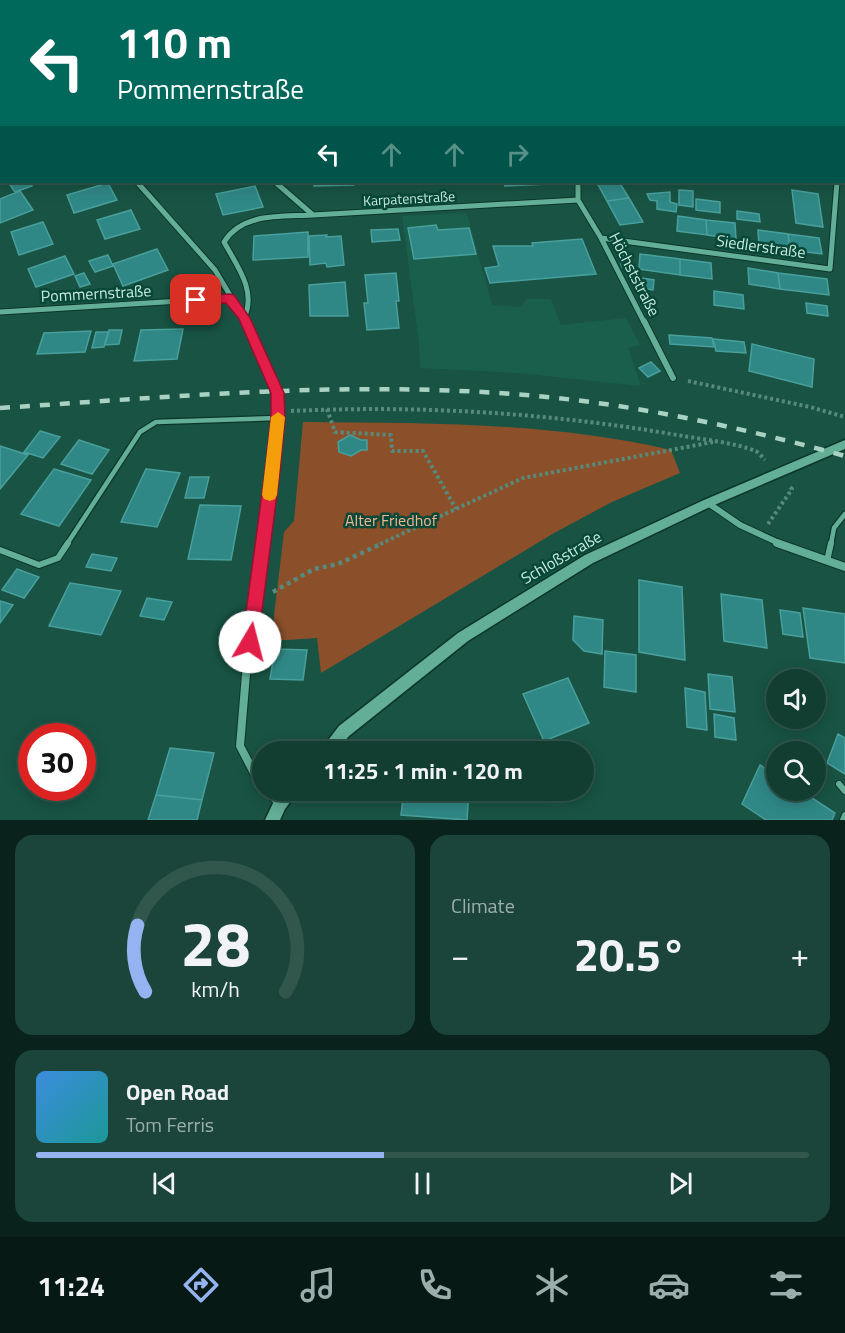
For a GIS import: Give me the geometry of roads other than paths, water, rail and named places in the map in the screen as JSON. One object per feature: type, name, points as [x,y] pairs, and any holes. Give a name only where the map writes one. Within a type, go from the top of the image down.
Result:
[{"type":"street","points":[[138,183],[215,270],[244,318],[278,393],[278,415],[240,746],[252,768]]},
{"type":"street","points":[[276,183],[313,216]]},
{"type":"street","points":[[578,183],[578,200]]},
{"type":"street","name":"Siedlerstraße","points":[[601,238],[830,269],[837,183]]},
{"type":"street","name":"Karpatenstraße","points":[[244,318],[250,309],[249,293],[224,242],[228,232],[241,223],[313,216],[578,200]]},
{"type":"street","name":"Höchststraße","points":[[578,200],[601,238],[673,378]]},
{"type":"street","name":"Pommernstraße","points":[[0,312],[230,298]]},
{"type":"street","name":"Schloßstraße","points":[[335,741],[344,731],[463,637],[588,559],[708,502],[845,444]]},
{"type":"street","points":[[708,502],[730,521],[759,537],[845,567]]},
{"type":"street","points":[[277,801],[280,804]]},
{"type":"street","points":[[272,820],[283,801]]},
{"type":"lane","points":[[0,550],[39,565],[58,558],[140,432],[156,422],[278,415]]},
{"type":"lane","points":[[827,561],[834,528],[845,514]]},
{"type":"lane","points":[[838,784],[845,791]]},
{"type":"lane","points":[[843,820],[845,815]]},
{"type":"railway","points":[[0,408],[256,392],[448,390],[554,398],[638,409],[722,425],[845,456]]},
{"type":"park label","name":"Alter Friedhof","points":[[391,520]]}]
